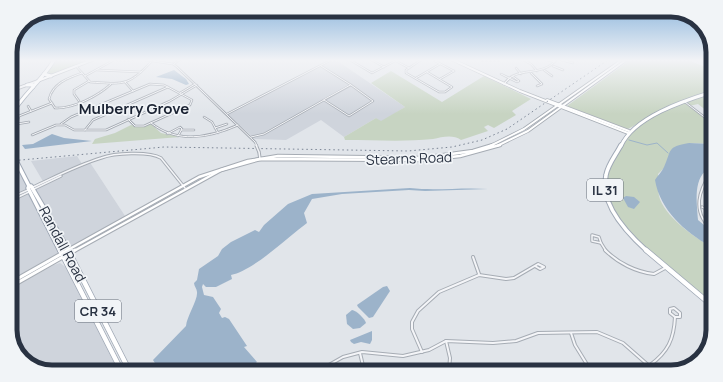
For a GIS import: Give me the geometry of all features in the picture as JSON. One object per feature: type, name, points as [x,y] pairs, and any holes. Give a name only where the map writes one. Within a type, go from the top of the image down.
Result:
[{"type":"main road","points":[[17,104],[41,78]]},
{"type":"main road","points":[[39,80],[46,78]]},
{"type":"main road","points":[[491,78],[628,132]]},
{"type":"main road","name":"Stearns Road","points":[[560,106],[598,78]]},
{"type":"main road","name":"Stearns Road","points":[[62,256],[185,187],[199,177],[224,166],[260,158],[278,156],[308,155],[422,158],[454,155],[478,150],[507,139],[560,106],[600,78]]},
{"type":"main road","points":[[27,85],[33,85],[33,87]]},
{"type":"main road","name":"IL 31","points":[[706,94],[659,114],[628,132],[612,160],[605,177],[607,195],[614,213],[624,227],[640,244],[706,300]]},
{"type":"main road","name":"Randall Road","points":[[17,163],[68,252],[126,365]]},
{"type":"main road","name":"Randall Road","points":[[31,189],[62,256],[118,365]]},
{"type":"main road","points":[[17,279],[62,256]]},
{"type":"main road","points":[[17,283],[62,256]]},
{"type":"street","points":[[70,78],[62,81],[49,96],[56,108],[61,108],[104,91],[111,84]]},
{"type":"street","points":[[86,78],[89,81]]},
{"type":"street","points":[[79,101],[74,91],[78,86],[89,81],[111,84],[125,82],[135,78]]},
{"type":"street","points":[[188,78],[251,137],[255,142],[260,158]]},
{"type":"street","points":[[227,114],[298,78]]},
{"type":"street","points":[[324,100],[349,116],[373,102],[372,99],[339,78]]},
{"type":"street","points":[[416,78],[439,92],[446,92],[452,87],[440,79]]},
{"type":"street","points":[[504,84],[509,78],[519,81],[515,78]]},
{"type":"street","points":[[536,78],[542,84],[537,86]]},
{"type":"street","points":[[17,89],[39,80]]},
{"type":"street","points":[[125,82],[133,91]]},
{"type":"street","points":[[32,135],[152,84],[168,87],[192,100],[192,103],[151,123],[137,127],[128,119]]},
{"type":"street","points":[[60,124],[74,130],[106,130],[196,85]]},
{"type":"street","points":[[251,137],[264,134],[351,86]]},
{"type":"street","points":[[85,130],[94,120],[168,87]]},
{"type":"street","points":[[685,102],[706,118]]},
{"type":"street","points":[[29,122],[17,124],[19,116],[52,103]]},
{"type":"street","points":[[28,106],[31,111]]},
{"type":"street","points":[[204,117],[212,122],[218,134]]},
{"type":"street","points":[[151,123],[157,129],[167,134],[208,137],[238,125]]},
{"type":"street","points":[[215,128],[227,124]]},
{"type":"street","points":[[167,134],[178,127],[182,128],[181,130],[194,130]]},
{"type":"street","points":[[178,136],[181,130]]},
{"type":"street","points":[[17,196],[102,157],[150,154],[161,158],[185,187]]},
{"type":"street","points":[[706,180],[700,189],[702,219],[706,224]]},
{"type":"street","points":[[701,206],[706,208]]},
{"type":"street","points":[[601,244],[600,237],[592,235],[592,241],[601,244],[619,261],[636,271],[654,274],[666,267]]},
{"type":"street","points":[[473,256],[479,274]]},
{"type":"street","points":[[422,352],[412,329],[412,322],[418,311],[439,292],[458,285],[479,274],[506,279],[514,278],[535,266]]},
{"type":"street","points":[[671,308],[675,308],[680,313],[680,317],[675,317],[670,312],[671,308]]},
{"type":"street","points":[[328,365],[338,359],[360,353],[370,352],[406,356],[422,352],[446,341],[493,343],[516,341],[538,333],[597,332],[623,343],[650,365],[662,357],[669,348],[673,338],[675,317]]},
{"type":"street","points":[[571,333],[575,345],[587,365]]},
{"type":"street","points":[[446,341],[450,358],[449,365]]},
{"type":"street","points":[[360,353],[363,365]]},
{"type":"shaded area","points":[[297,78],[362,78],[405,107],[381,122],[376,118],[344,137],[321,120],[286,140],[255,139],[227,114]]},
{"type":"shaded area","points":[[77,156],[82,164],[89,161],[127,219],[65,252],[32,189],[44,183],[31,161]]},
{"type":"shaded area","points":[[17,166],[63,253],[17,279]]},
{"type":"shaded area","points":[[60,263],[67,268],[116,365],[43,364],[36,361],[23,350],[17,332],[17,285]]},
{"type":"green space","points":[[380,78],[402,78],[442,102],[481,78],[488,78],[531,99],[512,111],[516,115],[494,128],[488,125],[484,127],[488,131],[461,140],[455,137],[447,136],[433,139],[389,141],[345,140],[344,137],[376,118],[381,121],[405,107],[371,83]]},
{"type":"green space","points":[[606,78],[706,78],[706,93],[672,105],[628,129],[567,106]]},
{"type":"green space","points":[[706,95],[706,110],[698,104],[689,106],[706,119],[706,144],[689,143],[658,174],[659,196],[662,204],[673,218],[680,225],[706,243],[706,299],[647,249],[632,233],[619,217],[610,201],[606,185],[609,172],[628,135],[644,122],[667,110]]},
{"type":"green space","points":[[151,124],[161,133],[180,137],[92,144],[95,139],[115,133],[131,125],[139,127]]},
{"type":"water","points":[[163,78],[184,78],[189,84],[186,85],[172,79]]},
{"type":"water","points":[[52,134],[64,138],[92,141],[25,149],[22,145],[33,144]]},
{"type":"water","points":[[682,144],[706,144],[706,170],[698,183],[697,198],[698,220],[706,227],[706,243],[683,227],[675,219],[662,201],[655,180],[663,169],[671,150]]},
{"type":"water","points":[[410,188],[488,189],[425,191],[409,190],[342,194],[312,199],[304,213],[307,223],[270,253],[249,267],[231,275],[232,279],[216,287],[206,287],[203,284],[202,287],[204,295],[213,297],[221,309],[219,313],[222,318],[225,317],[229,319],[247,346],[244,347],[257,362],[254,365],[156,365],[153,360],[186,326],[197,295],[194,283],[197,280],[199,269],[218,256],[222,249],[231,242],[255,230],[259,232],[264,225],[288,204],[312,194]]},
{"type":"water","points":[[626,196],[634,197],[640,202],[634,209],[628,207],[623,198]]},
{"type":"water","points":[[387,286],[390,291],[373,317],[369,318],[357,305],[383,287]]},
{"type":"water","points":[[352,310],[358,313],[366,323],[360,328],[353,329],[347,324],[346,315]]},
{"type":"water","points":[[372,331],[372,340],[370,344],[361,342],[354,344],[350,340]]},
{"type":"waterway","points":[[629,140],[647,145],[657,143],[668,153]]},
{"type":"railway","points":[[17,160],[164,147],[408,151],[452,147],[482,140],[507,129],[582,78]]},
{"type":"district","name":"Mulberry Grove","points":[[134,108]]}]
